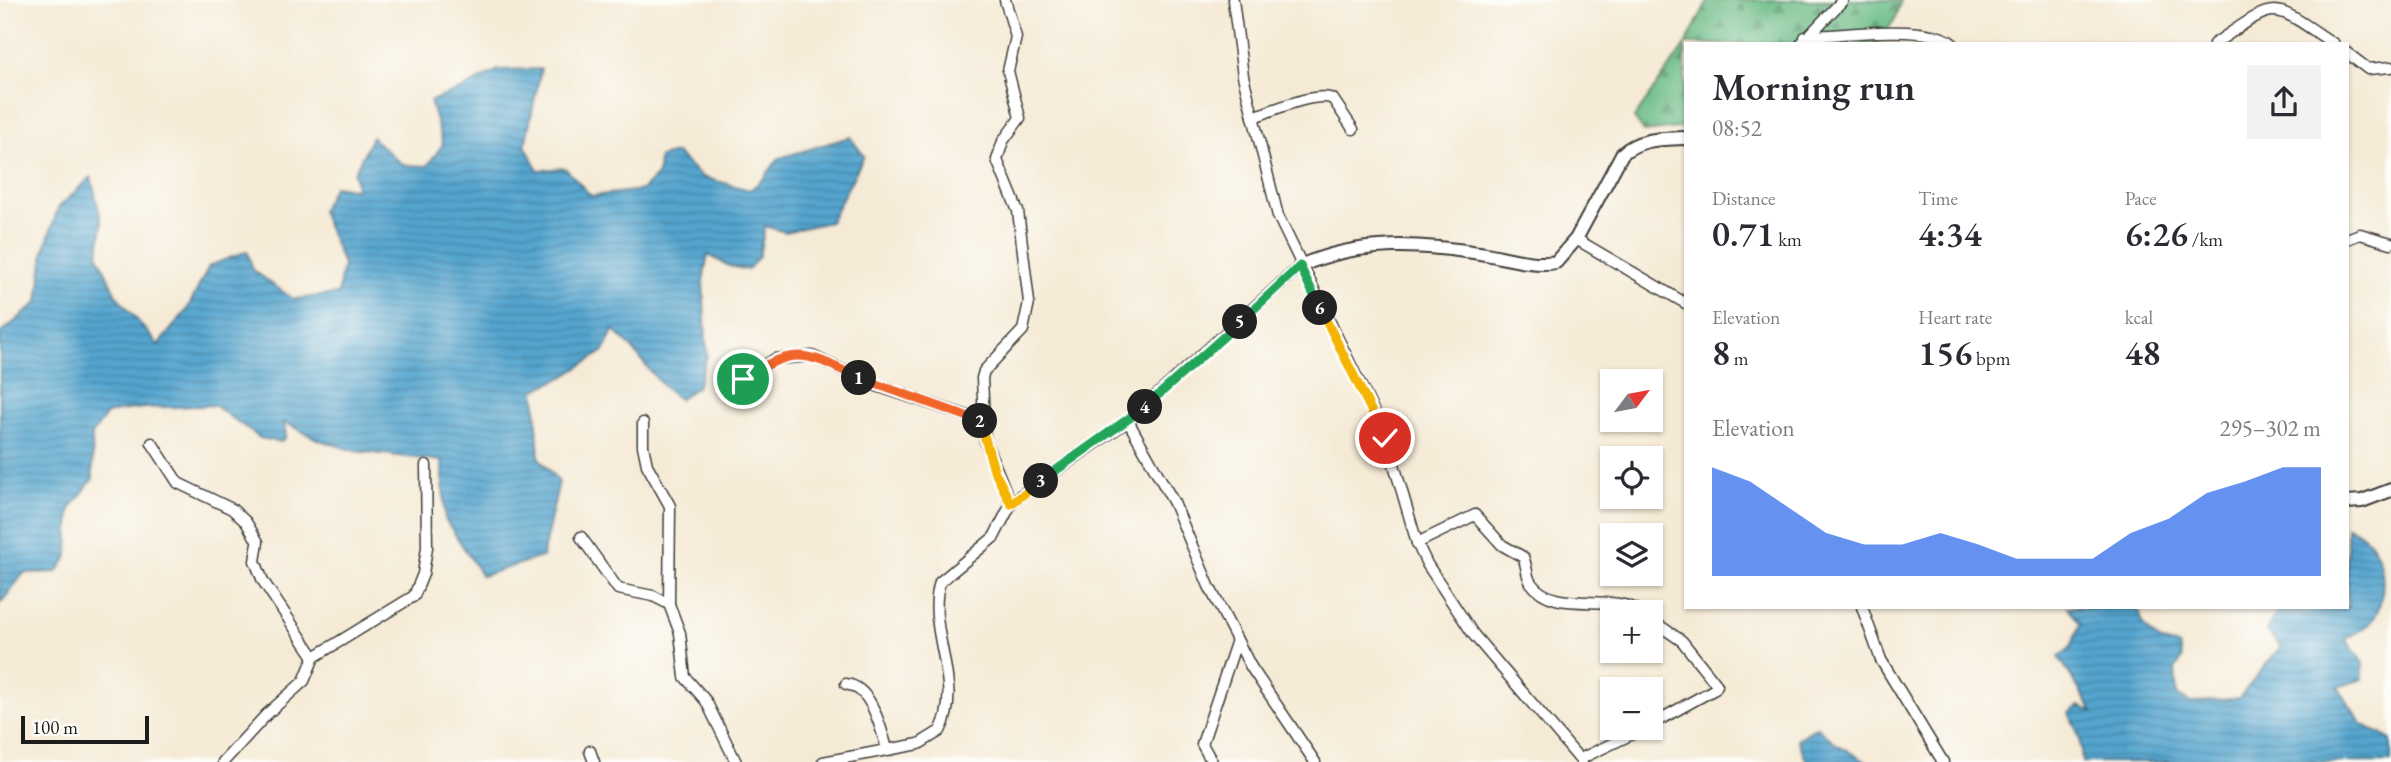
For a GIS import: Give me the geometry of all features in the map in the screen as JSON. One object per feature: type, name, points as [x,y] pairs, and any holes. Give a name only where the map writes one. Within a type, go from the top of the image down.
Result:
[{"type":"street","points":[[1005,0],[1016,37],[1008,71],[1020,118],[1003,141],[997,160],[1018,211],[1029,302],[1023,330],[984,371],[982,421],[994,470],[1011,504]]},
{"type":"street","points":[[1233,0],[1253,117],[1278,216],[1385,438],[1417,543],[1455,612],[1581,760],[1621,740]]},
{"type":"street","points":[[1803,40],[1843,0]]},
{"type":"street","points":[[2217,42],[2265,6],[2277,5],[2289,9],[2331,42]]},
{"type":"street","points":[[1803,40],[1911,33],[1944,37],[1950,42]]},
{"type":"street","points":[[2349,55],[2368,69],[2391,67]]},
{"type":"street","points":[[1253,117],[1328,97],[1333,99],[1353,129]]},
{"type":"street","points":[[823,762],[851,760],[932,737],[945,722],[947,677],[937,594],[940,582],[994,537],[1011,504],[1128,421],[1300,266],[1350,250],[1420,244],[1556,262],[1576,239],[1622,155],[1629,148],[1650,140],[1684,138]]},
{"type":"street","points":[[2349,238],[2360,234],[2391,243]]},
{"type":"street","points":[[1576,239],[1684,302]]},
{"type":"street","points":[[743,379],[775,359],[812,356],[877,386],[982,421]]},
{"type":"street","points":[[1128,421],[1174,503],[1209,586],[1237,640],[1286,722],[1315,762]]},
{"type":"street","points":[[643,423],[643,446],[647,465],[670,506],[669,604],[680,633],[685,677],[706,701],[736,762]]},
{"type":"street","points":[[152,443],[178,483],[232,509],[246,522],[258,542],[255,561],[263,581],[314,657]]},
{"type":"street","points":[[223,762],[267,714],[304,681],[314,657],[406,603],[419,588],[427,547],[426,465]]},
{"type":"street","points":[[2349,502],[2362,502],[2391,490]]},
{"type":"street","points":[[1417,543],[1475,515],[1502,545],[1522,556],[1528,577],[1542,593],[1555,598],[1600,601]]},
{"type":"street","points":[[581,537],[618,590],[653,596],[669,604]]},
{"type":"street","points":[[1863,609],[1881,660],[1944,762]]},
{"type":"street","points":[[1663,628],[1682,641],[1717,685],[1715,689],[1663,718]]},
{"type":"street","points":[[1212,762],[1202,744],[1237,640]]},
{"type":"street","points":[[846,684],[856,685],[865,693],[888,751]]},
{"type":"street","points":[[590,751],[594,762]]},
{"type":"green space","points":[[1708,0],[1901,0],[1895,19],[1878,42],[1687,42]]},
{"type":"green space","points":[[1684,46],[1684,127],[1644,132],[1634,118]]},
{"type":"water","points":[[541,69],[525,145],[538,170],[565,168],[591,196],[642,190],[658,174],[659,157],[676,153],[702,177],[750,190],[763,179],[779,158],[850,137],[864,156],[830,222],[785,232],[765,226],[759,256],[748,270],[729,266],[708,255],[703,281],[707,356],[697,387],[679,399],[669,392],[613,330],[604,351],[565,376],[535,390],[539,458],[559,482],[542,557],[482,576],[445,519],[442,461],[355,451],[319,440],[284,422],[286,436],[281,442],[260,438],[214,405],[147,408],[107,414],[92,435],[93,479],[70,509],[68,556],[57,572],[24,573],[0,604],[0,334],[38,302],[44,251],[58,208],[91,177],[102,224],[98,255],[116,295],[158,345],[187,310],[209,266],[247,251],[253,270],[293,299],[338,294],[343,264],[321,211],[334,186],[357,189],[354,173],[372,137],[403,165],[427,166],[443,144],[430,101],[462,89],[498,70]]},
{"type":"water","points":[[2349,528],[2370,542],[2377,554],[2383,580],[2379,608],[2371,623],[2346,639],[2363,663],[2363,679],[2338,687],[2361,723],[2391,740],[2391,762],[2082,762],[2080,738],[2069,713],[2079,706],[2093,712],[2059,657],[2071,647],[2080,624],[2069,609],[2138,609],[2142,623],[2151,634],[2164,642],[2179,646],[2182,659],[2175,670],[2177,695],[2191,703],[2239,698],[2281,646],[2266,631],[2278,609],[2295,613],[2299,609],[2349,609]]},
{"type":"water","points":[[1817,727],[1838,745],[1867,762],[1807,762],[1797,739]]},
{"type":"route","points":[[743,379],[775,359],[786,356],[812,356],[877,386],[948,412],[982,421],[994,470],[1011,504],[1128,421],[1300,266],[1385,438]]}]
